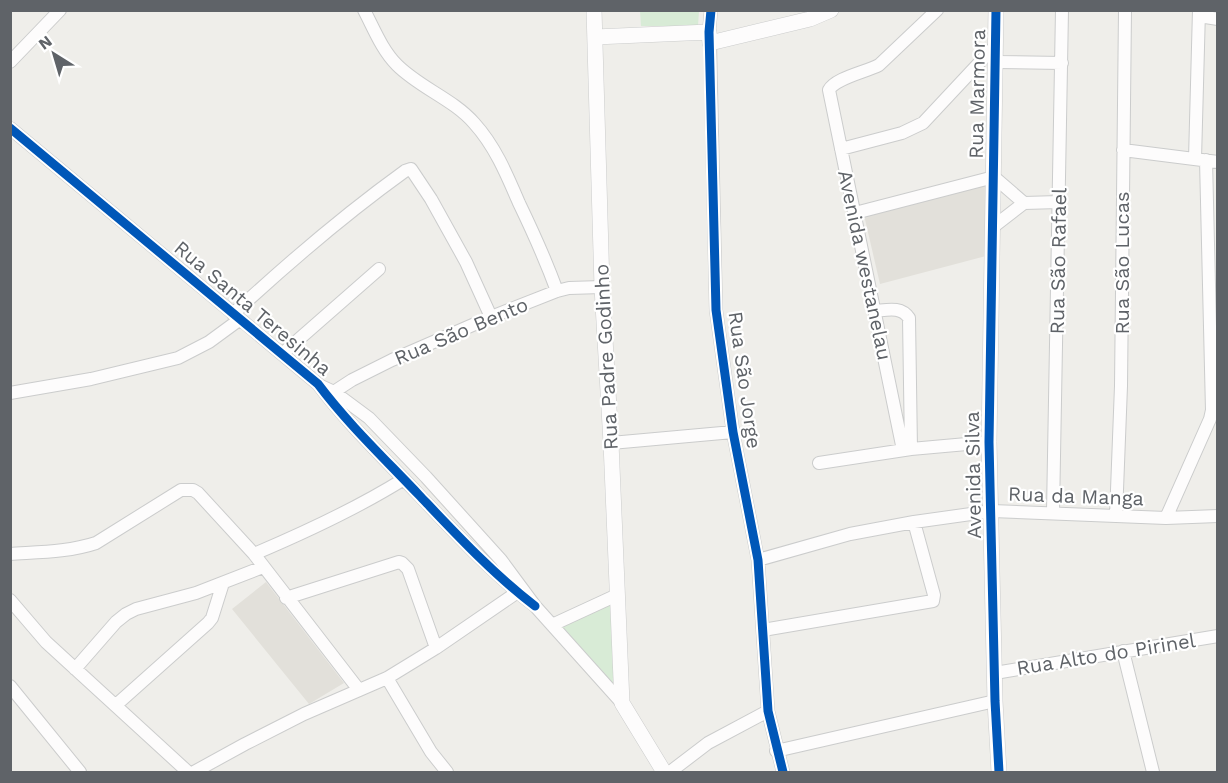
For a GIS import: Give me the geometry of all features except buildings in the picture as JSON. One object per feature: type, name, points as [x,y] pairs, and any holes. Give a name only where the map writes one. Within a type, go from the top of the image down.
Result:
[{"type":"street","points":[[10,63],[60,10]]},
{"type":"street","points":[[364,10],[381,43],[399,67],[458,109],[474,123],[485,138],[500,161],[546,260],[556,291]]},
{"type":"street","name":"Rua Padre Godinho","points":[[594,10],[602,287],[622,703]]},
{"type":"street","name":"Rua São Jorge","points":[[711,10],[717,310],[733,432],[758,560],[768,711],[783,772]]},
{"type":"street","points":[[596,37],[710,37],[810,19],[831,10]]},
{"type":"street","name":"Avenida westanelau","points":[[907,449],[875,311],[829,90],[835,82],[879,65],[937,10]]},
{"type":"street","name":"Rua Marmora","points":[[994,177],[996,10]]},
{"type":"street","name":"Rua São Rafael","points":[[1053,512],[1062,10]]},
{"type":"street","name":"Rua São Lucas","points":[[1116,516],[1121,386],[1125,10]]},
{"type":"street","points":[[1166,518],[1215,410],[1214,315],[1199,13],[1218,19]]},
{"type":"street","points":[[841,149],[902,133],[923,123],[995,46]]},
{"type":"street","points":[[995,62],[1062,63]]},
{"type":"street","name":"Rua Santa Teresinha","points":[[13,136],[331,394],[404,479],[535,606],[622,703]]},
{"type":"street","points":[[1123,150],[1206,160]]},
{"type":"street","points":[[10,393],[145,367],[178,358],[210,342],[295,256],[354,207],[411,169],[466,262],[490,317]]},
{"type":"street","points":[[855,213],[994,177],[1024,203]]},
{"type":"street","name":"Avenida Silva","points":[[994,177],[989,442],[995,701],[999,772]]},
{"type":"street","points":[[993,227],[1024,203],[1059,202]]},
{"type":"street","points":[[282,354],[379,269]]},
{"type":"street","name":"Rua São Bento","points":[[331,394],[392,360],[490,317],[556,291],[569,288],[602,287]]},
{"type":"street","points":[[875,311],[898,309],[909,318],[907,449]]},
{"type":"street","name":"Rua Santa Teresinha","points":[[331,394],[356,406],[378,426],[472,526],[520,591]]},
{"type":"street","points":[[611,443],[733,432]]},
{"type":"street","points":[[819,463],[907,449],[989,442]]},
{"type":"street","points":[[254,554],[340,516],[404,479]]},
{"type":"street","points":[[10,554],[72,549],[96,543],[181,490],[193,490],[254,554],[359,690]]},
{"type":"street","name":"Rua da Manga","points":[[758,560],[850,534],[992,511],[1166,518],[1218,516]]},
{"type":"street","points":[[763,630],[933,601],[934,596],[914,522]]},
{"type":"street","points":[[286,598],[399,562],[402,563],[408,569],[436,648]]},
{"type":"street","points":[[75,669],[116,622],[126,614],[136,609],[196,593],[263,567]]},
{"type":"street","points":[[116,705],[208,623],[212,618],[223,583]]},
{"type":"street","points":[[10,600],[46,642],[75,669],[195,772],[265,734],[387,678],[520,591]]},
{"type":"street","points":[[552,625],[616,595]]},
{"type":"street","name":"Rua Alto do Pirinel","points":[[995,673],[1218,636]]},
{"type":"street","points":[[1123,651],[1153,772]]},
{"type":"street","points":[[387,678],[431,752],[447,772]]},
{"type":"street","points":[[10,686],[80,772]]},
{"type":"street","points":[[776,751],[995,701]]},
{"type":"street","points":[[622,703],[664,772]]},
{"type":"street","points":[[670,772],[708,743],[768,711]]},
{"type":"shaded area","points":[[985,184],[986,256],[880,284],[864,215]]},
{"type":"shaded area","points":[[266,582],[344,683],[309,704],[232,609]]},
{"type":"green space","points":[[640,11],[699,11],[698,26],[641,26]]},
{"type":"green space","points":[[614,600],[618,693],[558,627]]},
{"type":"cycle path","points":[[711,10],[709,32],[716,310],[733,432],[758,560],[768,711],[783,772]]},
{"type":"cycle path","points":[[996,10],[989,442],[995,701],[999,772]]},
{"type":"cycle path","points":[[10,128],[318,384],[354,427],[461,539],[504,581],[535,606]]}]
